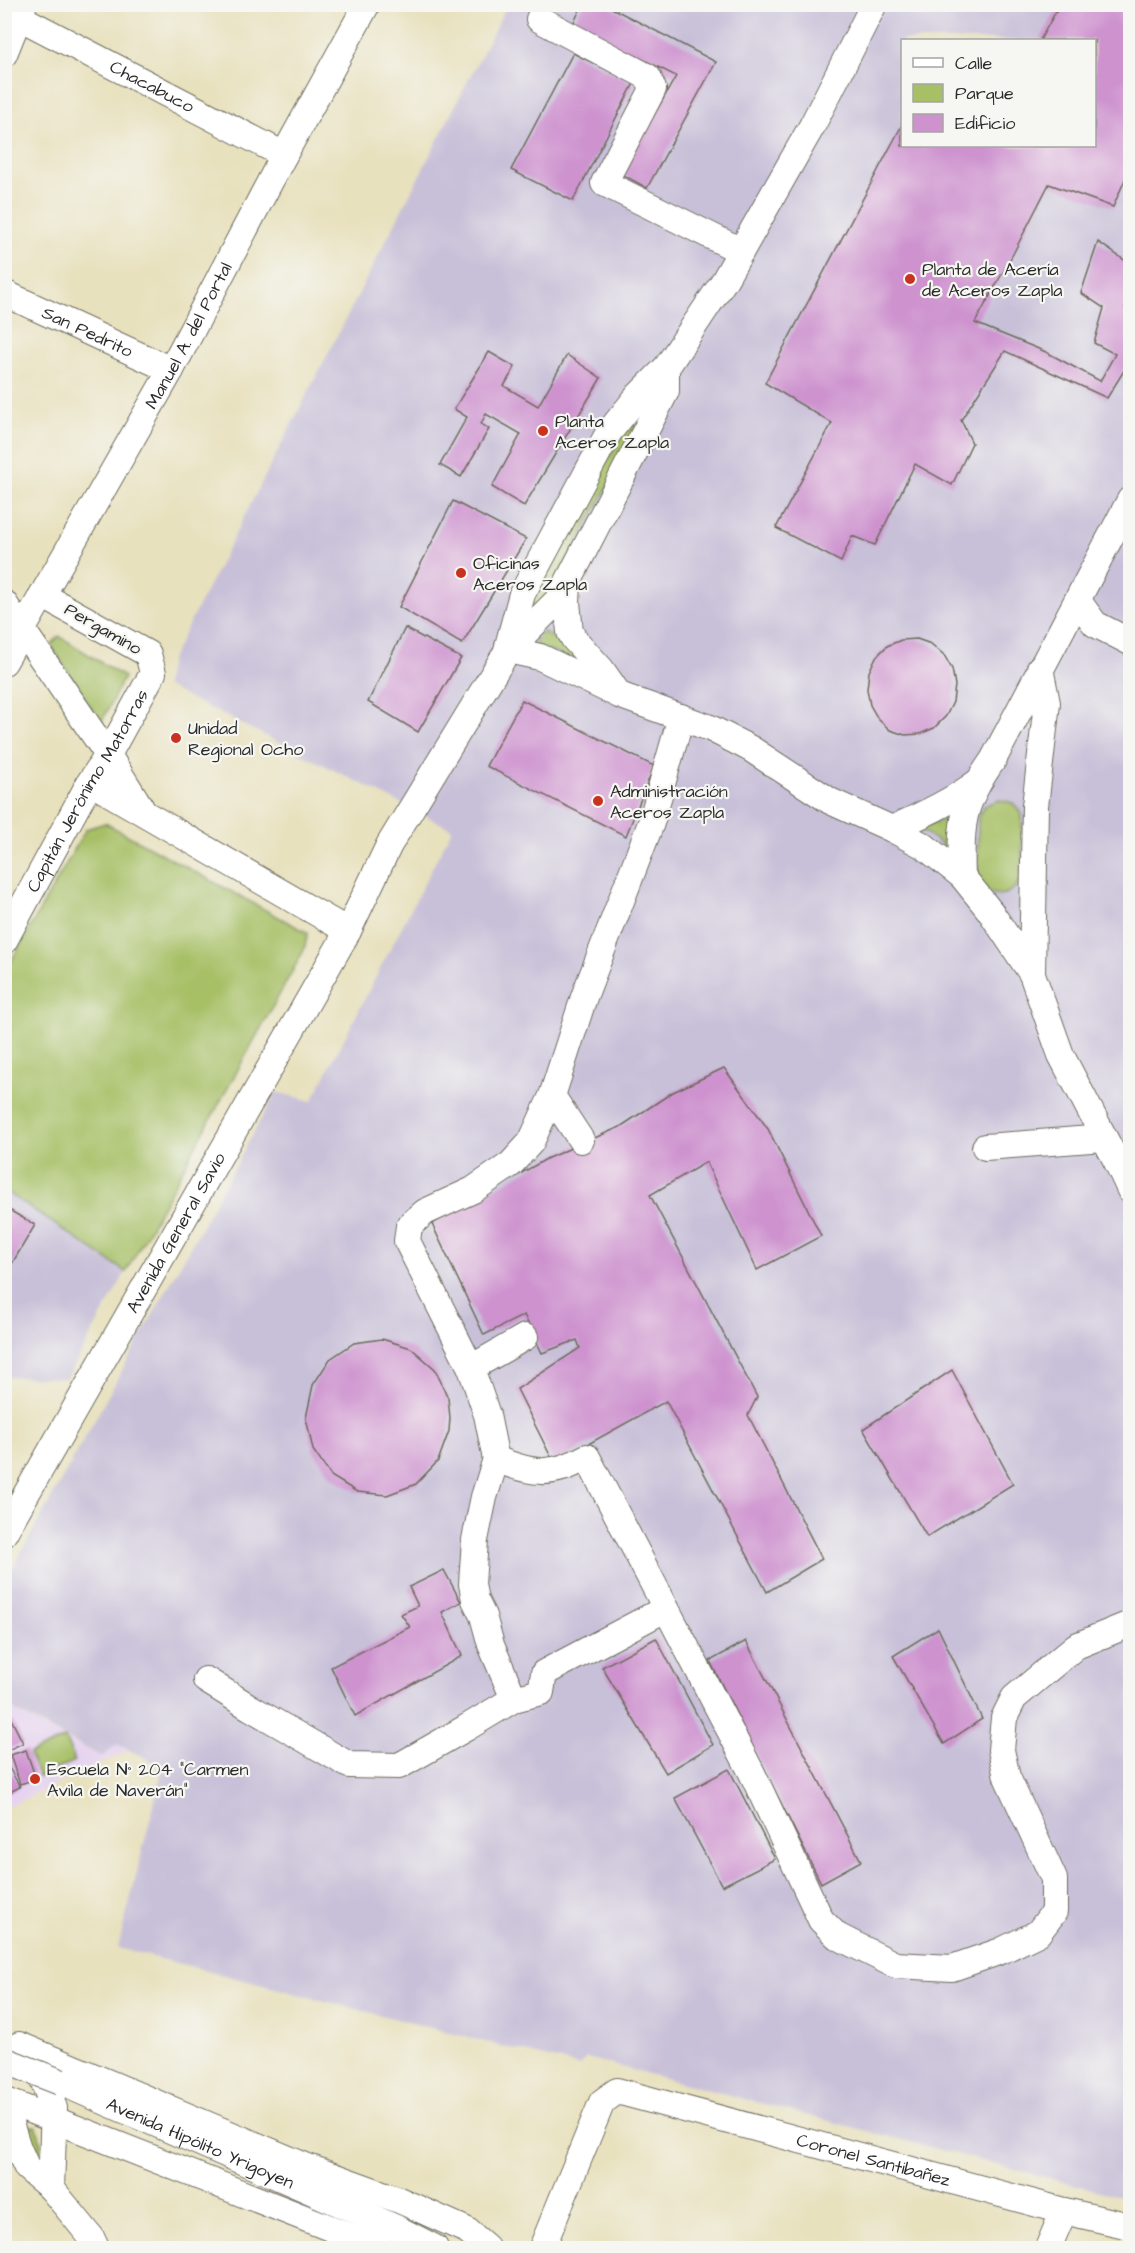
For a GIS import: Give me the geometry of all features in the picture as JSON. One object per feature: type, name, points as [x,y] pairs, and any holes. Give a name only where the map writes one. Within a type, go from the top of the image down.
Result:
[{"type":"street","name":"Manuel A. del Portal","points":[[4,662],[171,370],[284,155],[367,4]]},
{"type":"street","points":[[508,650],[522,594],[609,432],[638,396],[666,368],[724,281],[812,126],[874,4]]},
{"type":"street","name":"Chacabuco","points":[[22,11],[284,155]]},
{"type":"street","points":[[4,54],[22,11]]},
{"type":"street","points":[[539,20],[648,77],[653,89],[604,183],[741,251]]},
{"type":"street","name":"San Pedrito","points":[[4,293],[171,370]]},
{"type":"street","points":[[508,650],[559,599],[666,391],[666,368]]},
{"type":"street","points":[[963,876],[961,842],[964,811],[1131,500]]},
{"type":"street","points":[[569,579],[567,602],[570,632],[619,695]]},
{"type":"street","name":"Pergamino","points":[[42,595],[148,654],[153,673]]},
{"type":"street","points":[[1078,601],[1095,624],[1131,642]]},
{"type":"street","points":[[4,603],[108,755],[143,811]]},
{"type":"street","points":[[508,650],[540,657],[619,695],[710,728],[751,749],[830,801],[924,846],[963,876],[990,911],[1032,974],[1061,1055],[1104,1138],[1124,1161],[1131,1190]]},
{"type":"street","name":"Avenida General Savio","points":[[4,1533],[348,931],[389,844],[508,650]]},
{"type":"street","points":[[1032,974],[1035,806],[1047,703],[1040,668]]},
{"type":"street","name":"Capitán Jerónimo Matorras","points":[[4,941],[90,782],[108,755],[153,673]]},
{"type":"street","points":[[514,1699],[491,1645],[483,1617],[475,1600],[472,1584],[475,1540],[484,1497],[496,1459],[487,1414],[471,1368],[407,1241],[409,1226],[425,1212],[473,1190],[511,1164],[531,1142],[552,1096],[584,997],[651,823],[681,717]]},
{"type":"street","points":[[90,782],[348,931]]},
{"type":"street","points":[[892,829],[937,809],[978,782]]},
{"type":"street","points":[[552,1096],[580,1140]]},
{"type":"street","points":[[985,1148],[1104,1138]]},
{"type":"street","points":[[471,1368],[525,1337]]},
{"type":"street","points":[[496,1459],[516,1468],[538,1472],[568,1468],[587,1457],[752,1773],[821,1920],[837,1936],[895,1965],[952,1968],[1001,1951],[1038,1933],[1054,1912],[1054,1879],[1007,1777],[1001,1750],[1004,1718],[1014,1698],[1076,1646],[1131,1624]]},
{"type":"street","points":[[206,1680],[349,1765],[399,1766],[514,1699],[541,1692],[544,1673],[665,1609]]},
{"type":"street","points":[[9,2048],[36,2064],[54,2108],[51,2188]]},
{"type":"street","points":[[9,2048],[305,2166],[399,2200],[466,2230],[489,2248]]},
{"type":"street","name":"Avenida Hipólito Yrigoyen","points":[[9,2048],[60,2082],[396,2228],[435,2248]]},
{"type":"street","name":"Coronel Santibañez","points":[[542,2248],[602,2102],[617,2091],[1064,2211],[1131,2226]]},
{"type":"street","points":[[4,2100],[381,2248]]},
{"type":"street","points":[[4,2105],[27,2168],[51,2188],[91,2237],[96,2248]]},
{"type":"street","points":[[1048,2248],[1064,2211]]},
{"type":"street","name":"Avenida Hipólito Yrigoyen","points":[[396,2228],[429,2232],[489,2248]]},
{"type":"shaded area","points":[[507,5],[1130,5],[1130,2199],[586,2058],[580,2066],[118,1948],[163,1767],[117,1744],[102,1757],[5,1705],[5,1582],[276,1092],[312,1101],[452,829],[165,686],[170,661]]},
{"type":"shaded area","points":[[4,1190],[126,1272],[67,1378],[5,1377]]},
{"type":"shaded area","name":"Escuela N° 204 \"Carmen Avila de Naverán\"","points":[[5,1706],[101,1757],[117,1744],[129,1750],[5,1808]]},
{"type":"green space","points":[[651,407],[559,577],[541,604],[537,606],[529,602],[635,411]]},
{"type":"green space","points":[[543,632],[566,645],[589,666],[535,645]]},
{"type":"green space","points":[[59,636],[124,677],[101,723],[51,645]]},
{"type":"green space","points":[[999,800],[1013,803],[1022,814],[1022,876],[1011,890],[998,895],[985,889],[978,872],[978,816],[984,806]]},
{"type":"green space","points":[[951,817],[951,851],[919,828]]},
{"type":"green space","points":[[105,823],[308,933],[304,950],[126,1272],[4,1190],[5,972],[86,829]]},
{"type":"green space","points":[[65,1738],[75,1761],[39,1777],[29,1754]]},
{"type":"green space","points":[[24,2126],[36,2127],[40,2138],[41,2172],[27,2140]]},
{"type":"building","points":[[583,4],[604,4],[716,62],[647,188],[621,174],[676,76],[573,24]]},
{"type":"building","name":"Planta de Acería de Aceros Zapla","points":[[1060,4],[1130,4],[1130,168],[1113,207],[1049,184],[975,323],[1046,352],[1100,381],[1115,354],[1094,343],[1104,308],[1081,293],[1098,242],[1130,264],[1130,294],[1125,307],[1130,322],[1130,361],[1107,398],[1005,351],[961,420],[972,443],[952,485],[915,464],[875,545],[852,536],[841,562],[776,528],[832,423],[765,383],[901,127],[901,147],[1096,147],[1096,39],[1041,39]]},
{"type":"building","points":[[573,53],[634,83],[573,201],[511,170]]},
{"type":"building","name":"Planta Aceros Zapla","points":[[489,352],[515,367],[504,386],[538,406],[567,355],[601,378],[524,506],[492,487],[521,434],[486,414],[481,424],[489,429],[461,477],[440,465],[467,417],[454,409]]},
{"type":"building","name":"Oficinas Aceros Zapla","points":[[453,501],[526,539],[462,644],[399,607]]},
{"type":"building","points":[[405,628],[461,658],[418,732],[368,702]]},
{"type":"building","points":[[917,639],[931,644],[944,655],[952,669],[955,685],[953,702],[946,716],[934,728],[920,734],[905,735],[890,730],[878,719],[870,705],[867,689],[869,672],[876,657],[887,646],[901,640]]},
{"type":"building","name":"Administración Aceros Zapla","points":[[522,700],[654,766],[626,836],[486,766]]},
{"type":"building","points":[[724,1068],[768,1129],[821,1236],[757,1270],[706,1162],[650,1195],[757,1397],[748,1415],[822,1559],[767,1592],[666,1401],[554,1463],[517,1389],[580,1348],[577,1340],[542,1353],[524,1315],[484,1335],[432,1224],[548,1158],[620,1127],[673,1092]]},
{"type":"building","points":[[4,1207],[35,1225],[4,1277]]},
{"type":"building","points":[[382,1339],[411,1348],[435,1369],[448,1398],[450,1418],[449,1431],[438,1461],[416,1484],[387,1495],[357,1492],[331,1476],[313,1450],[306,1418],[313,1385],[330,1359],[354,1343]]},
{"type":"building","points":[[952,1370],[1013,1484],[927,1537],[863,1429]]},
{"type":"building","points":[[444,1570],[461,1602],[442,1612],[462,1656],[355,1716],[331,1667],[410,1627],[401,1614],[418,1606],[409,1587]]},
{"type":"building","points":[[938,1628],[982,1719],[944,1744],[893,1656]]},
{"type":"building","points":[[656,1638],[713,1745],[666,1773],[602,1667]]},
{"type":"building","points":[[746,1641],[861,1861],[821,1883],[710,1661]]},
{"type":"building","points":[[10,1717],[23,1743],[6,1751],[4,1720]]},
{"type":"building","points":[[26,1750],[36,1779],[20,1784],[10,1755]]},
{"type":"building","points":[[4,1759],[20,1787],[4,1795]]},
{"type":"building","points":[[729,1769],[775,1859],[722,1886],[675,1798]]},
{"type":"railway","points":[[4,2239],[8,2248]]},
{"type":"place","name":"Planta de Acería de Aceros Zapla","points":[[910,279]]},
{"type":"place","name":"Planta Aceros Zapla","points":[[543,431]]},
{"type":"place","name":"Oficinas Aceros Zapla","points":[[461,573]]},
{"type":"place","name":"Unidad Regional Ocho","points":[[176,738]]},
{"type":"place","name":"Administración Aceros Zapla","points":[[598,801]]},
{"type":"place","name":"Escuela N° 204 \"Carmen Avila de Naverán\"","points":[[35,1779]]}]
